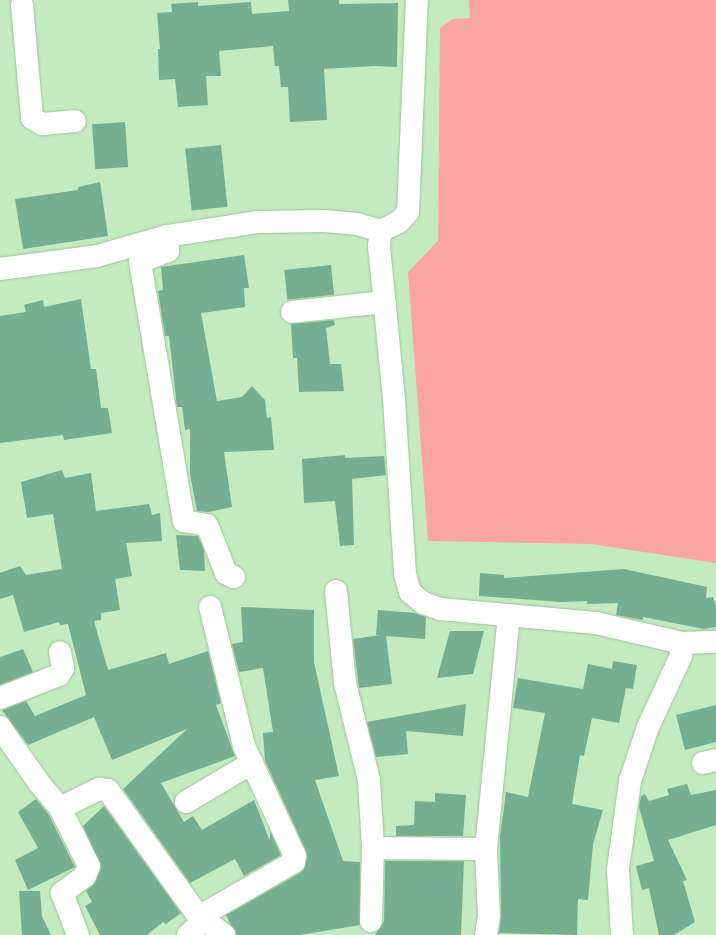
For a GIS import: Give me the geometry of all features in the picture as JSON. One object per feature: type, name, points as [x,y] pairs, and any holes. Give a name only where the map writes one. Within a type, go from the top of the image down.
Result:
[{"type":"street","points":[[0,269],[96,256],[167,236],[264,222],[324,221],[357,224],[381,231],[399,222],[408,212],[416,0]]},
{"type":"street","points":[[22,5],[32,118],[42,124],[75,121]]},
{"type":"street","points":[[381,231],[379,246],[394,399],[405,574],[410,592],[422,603],[440,609],[596,623],[682,643],[716,642]]},
{"type":"street","points":[[167,236],[168,251],[140,262],[184,521],[207,525],[226,573],[234,576]]},
{"type":"street","points":[[292,312],[384,302]]},
{"type":"street","points":[[336,591],[345,683],[368,774],[373,848],[371,922]]},
{"type":"street","points":[[196,928],[209,911],[294,862],[295,856],[244,746],[210,607]]},
{"type":"street","points":[[486,935],[489,916],[486,849],[509,616]]},
{"type":"street","points":[[622,935],[618,868],[630,780],[648,726],[681,656],[682,643]]},
{"type":"street","points":[[0,698],[59,675],[63,668],[60,652]]},
{"type":"street","points":[[0,727],[39,783],[60,808],[89,866],[85,876],[62,893],[78,935]]},
{"type":"street","points":[[186,802],[252,762]]},
{"type":"street","points":[[60,808],[99,789],[108,790],[196,928],[224,935]]},
{"type":"street","points":[[373,848],[486,849]]},
{"type":"shaded area","points":[[469,0],[716,0],[716,563],[591,544],[428,541],[408,272],[438,241],[440,28],[453,19],[470,18]]},
{"type":"building","points":[[288,0],[339,0],[339,4],[398,3],[397,67],[374,66],[324,69],[327,120],[290,122],[288,87],[281,87],[279,66],[275,66],[273,46],[219,51],[221,76],[206,76],[208,105],[178,107],[175,79],[159,80],[158,49],[160,49],[157,13],[172,12],[171,4],[198,2],[198,6],[251,2],[252,14],[289,11]]},
{"type":"building","points":[[125,122],[128,167],[95,169],[92,124]]},
{"type":"building","points":[[221,145],[227,207],[192,210],[185,149]]},
{"type":"building","points":[[100,182],[108,236],[23,249],[15,199],[78,190],[78,187]]},
{"type":"building","points":[[244,255],[249,288],[244,288],[245,307],[201,313],[217,401],[242,397],[252,386],[265,400],[267,418],[271,417],[274,450],[224,452],[232,507],[208,512],[197,511],[190,474],[190,429],[185,430],[182,407],[177,407],[169,336],[165,336],[158,291],[163,290],[161,267]]},
{"type":"building","points":[[331,265],[334,295],[287,300],[284,270]]},
{"type":"building","points":[[81,299],[91,369],[96,369],[101,408],[108,408],[112,433],[64,440],[63,435],[0,443],[0,316],[26,312],[24,305],[43,300],[44,307]]},
{"type":"building","points":[[334,320],[335,325],[326,328],[330,364],[341,364],[344,391],[299,392],[297,358],[293,358],[291,324]]},
{"type":"building","points":[[345,455],[345,458],[384,456],[386,475],[352,479],[354,545],[340,546],[335,501],[304,503],[302,459]]},
{"type":"building","points":[[62,470],[65,478],[91,473],[96,511],[149,504],[152,515],[160,513],[162,541],[126,543],[132,576],[115,579],[120,610],[101,613],[101,620],[94,621],[108,670],[166,653],[169,664],[208,651],[221,703],[216,705],[235,756],[161,783],[184,822],[193,816],[202,830],[254,800],[270,841],[270,831],[281,855],[244,876],[235,859],[190,883],[123,789],[187,729],[112,760],[94,717],[28,745],[2,710],[26,701],[35,716],[86,695],[68,624],[60,625],[59,622],[24,632],[13,595],[0,599],[0,573],[20,566],[26,575],[62,569],[53,514],[27,518],[21,482]]},
{"type":"building","points":[[176,535],[198,536],[204,550],[205,571],[180,570]]},
{"type":"building","points":[[624,569],[707,587],[706,598],[713,597],[716,606],[716,627],[704,629],[643,617],[643,620],[616,615],[618,603],[587,604],[587,601],[561,602],[479,596],[480,573],[504,575],[504,578]]},
{"type":"building","points":[[241,607],[314,610],[314,662],[339,776],[315,780],[343,861],[360,862],[360,925],[300,935],[236,935],[226,915],[300,873],[304,869],[307,858],[306,851],[265,761],[263,733],[273,732],[263,668],[239,672],[232,644],[243,642]]},
{"type":"building","points":[[378,610],[415,613],[426,617],[425,639],[386,636],[392,684],[359,688],[353,639],[381,635],[376,635]]},
{"type":"building","points":[[450,631],[484,631],[473,674],[437,678]]},
{"type":"building","points":[[23,649],[33,672],[0,685],[0,657]]},
{"type":"building","points":[[613,661],[637,665],[633,689],[626,688],[619,723],[592,718],[584,756],[580,755],[572,804],[603,810],[593,844],[588,900],[578,899],[577,935],[499,933],[501,916],[500,836],[506,792],[528,797],[545,713],[513,708],[518,678],[583,689],[588,664],[612,669]]},
{"type":"building","points":[[466,704],[463,736],[406,731],[408,754],[376,757],[367,722]]},
{"type":"building","points":[[716,705],[716,742],[685,750],[676,715]]},
{"type":"building","points":[[687,784],[691,795],[716,790],[716,825],[668,840],[687,880],[683,881],[695,922],[674,935],[659,935],[649,888],[642,890],[636,866],[654,861],[639,807],[641,796],[645,794],[649,801],[669,795],[667,789]]},
{"type":"building","points":[[435,793],[466,795],[463,836],[396,836],[396,826],[414,825],[415,801],[435,802]]},
{"type":"building","points":[[36,799],[49,815],[75,867],[28,890],[15,860],[38,848],[18,812]]},
{"type":"building","points":[[104,806],[181,913],[166,924],[163,922],[147,935],[100,935],[85,906],[92,902],[86,891],[96,881],[101,866],[83,826]]},
{"type":"building","points":[[385,861],[464,861],[461,935],[375,935],[384,921]]},
{"type":"building","points":[[19,891],[40,891],[42,916],[51,935],[22,935]]}]
